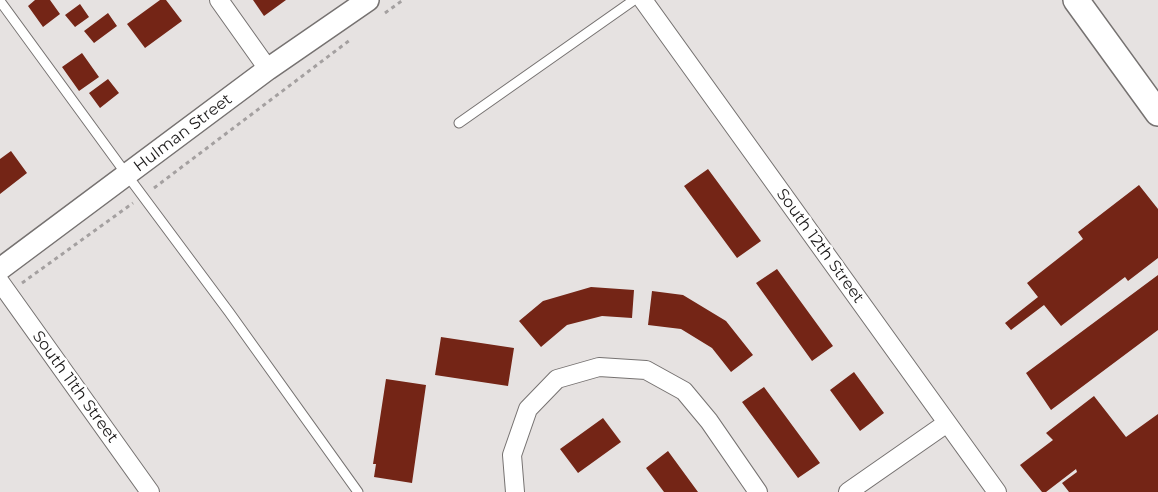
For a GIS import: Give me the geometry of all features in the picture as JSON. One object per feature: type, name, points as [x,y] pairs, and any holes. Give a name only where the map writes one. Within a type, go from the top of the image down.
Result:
[{"type":"main road","points":[[1076,0],[1158,113]]},
{"type":"street","points":[[219,0],[268,69]]},
{"type":"street","name":"Hulman Street","points":[[0,269],[268,69],[368,0]]},
{"type":"street","name":"South 12th Street","points":[[643,0],[996,492]]},
{"type":"street","name":"South 11th Street","points":[[4,287],[150,492]]},
{"type":"street","points":[[515,492],[512,454],[528,409],[558,379],[599,367],[646,370],[684,391],[709,421],[758,492]]},
{"type":"street","points":[[848,492],[947,424]]},
{"type":"lane","points":[[459,123],[634,0]]},
{"type":"lane","points":[[0,1],[229,312],[358,492]]},
{"type":"path","points":[[379,18],[403,0]]},
{"type":"path","points":[[4,287],[143,196],[355,36]]},
{"type":"building","points":[[35,0],[50,0],[60,14],[43,27],[28,6]]},
{"type":"building","points":[[160,0],[166,0],[182,21],[145,48],[127,24]]},
{"type":"building","points":[[253,0],[286,0],[264,16]]},
{"type":"building","points":[[80,4],[89,17],[75,27],[65,15]]},
{"type":"building","points":[[108,13],[117,26],[94,43],[84,31]]},
{"type":"building","points":[[82,53],[99,77],[79,91],[62,67]]},
{"type":"building","points":[[108,79],[119,93],[100,108],[89,93]]},
{"type":"building","points":[[11,151],[27,173],[0,194],[0,159]]},
{"type":"building","points":[[708,169],[761,241],[737,258],[684,186]]},
{"type":"building","points":[[1139,185],[1158,209],[1158,258],[1128,281],[1125,277],[1061,326],[1044,305],[1011,330],[1005,323],[1038,297],[1027,283],[1083,239],[1078,232]]},
{"type":"building","points":[[777,269],[833,346],[812,361],[756,283]]},
{"type":"building","points":[[1158,275],[1158,330],[1051,410],[1026,373]]},
{"type":"building","points":[[591,287],[634,290],[632,318],[602,316],[567,325],[541,347],[519,321],[543,301]]},
{"type":"building","points":[[652,291],[683,295],[726,321],[753,355],[731,372],[712,348],[681,329],[648,325]]},
{"type":"building","points":[[441,337],[514,348],[508,386],[435,375]]},
{"type":"building","points":[[854,372],[884,413],[860,431],[830,390]]},
{"type":"building","points":[[386,379],[426,385],[412,483],[374,477],[376,464],[373,464]]},
{"type":"building","points":[[764,387],[820,463],[798,478],[742,402]]},
{"type":"building","points":[[1094,396],[1126,437],[1158,414],[1158,492],[1069,492],[1062,483],[1077,472],[1076,469],[1046,492],[1042,492],[1020,465],[1053,440],[1046,433]]},
{"type":"building","points":[[603,418],[621,442],[578,473],[560,449]]},
{"type":"building","points":[[668,451],[698,492],[664,492],[646,468]]}]
